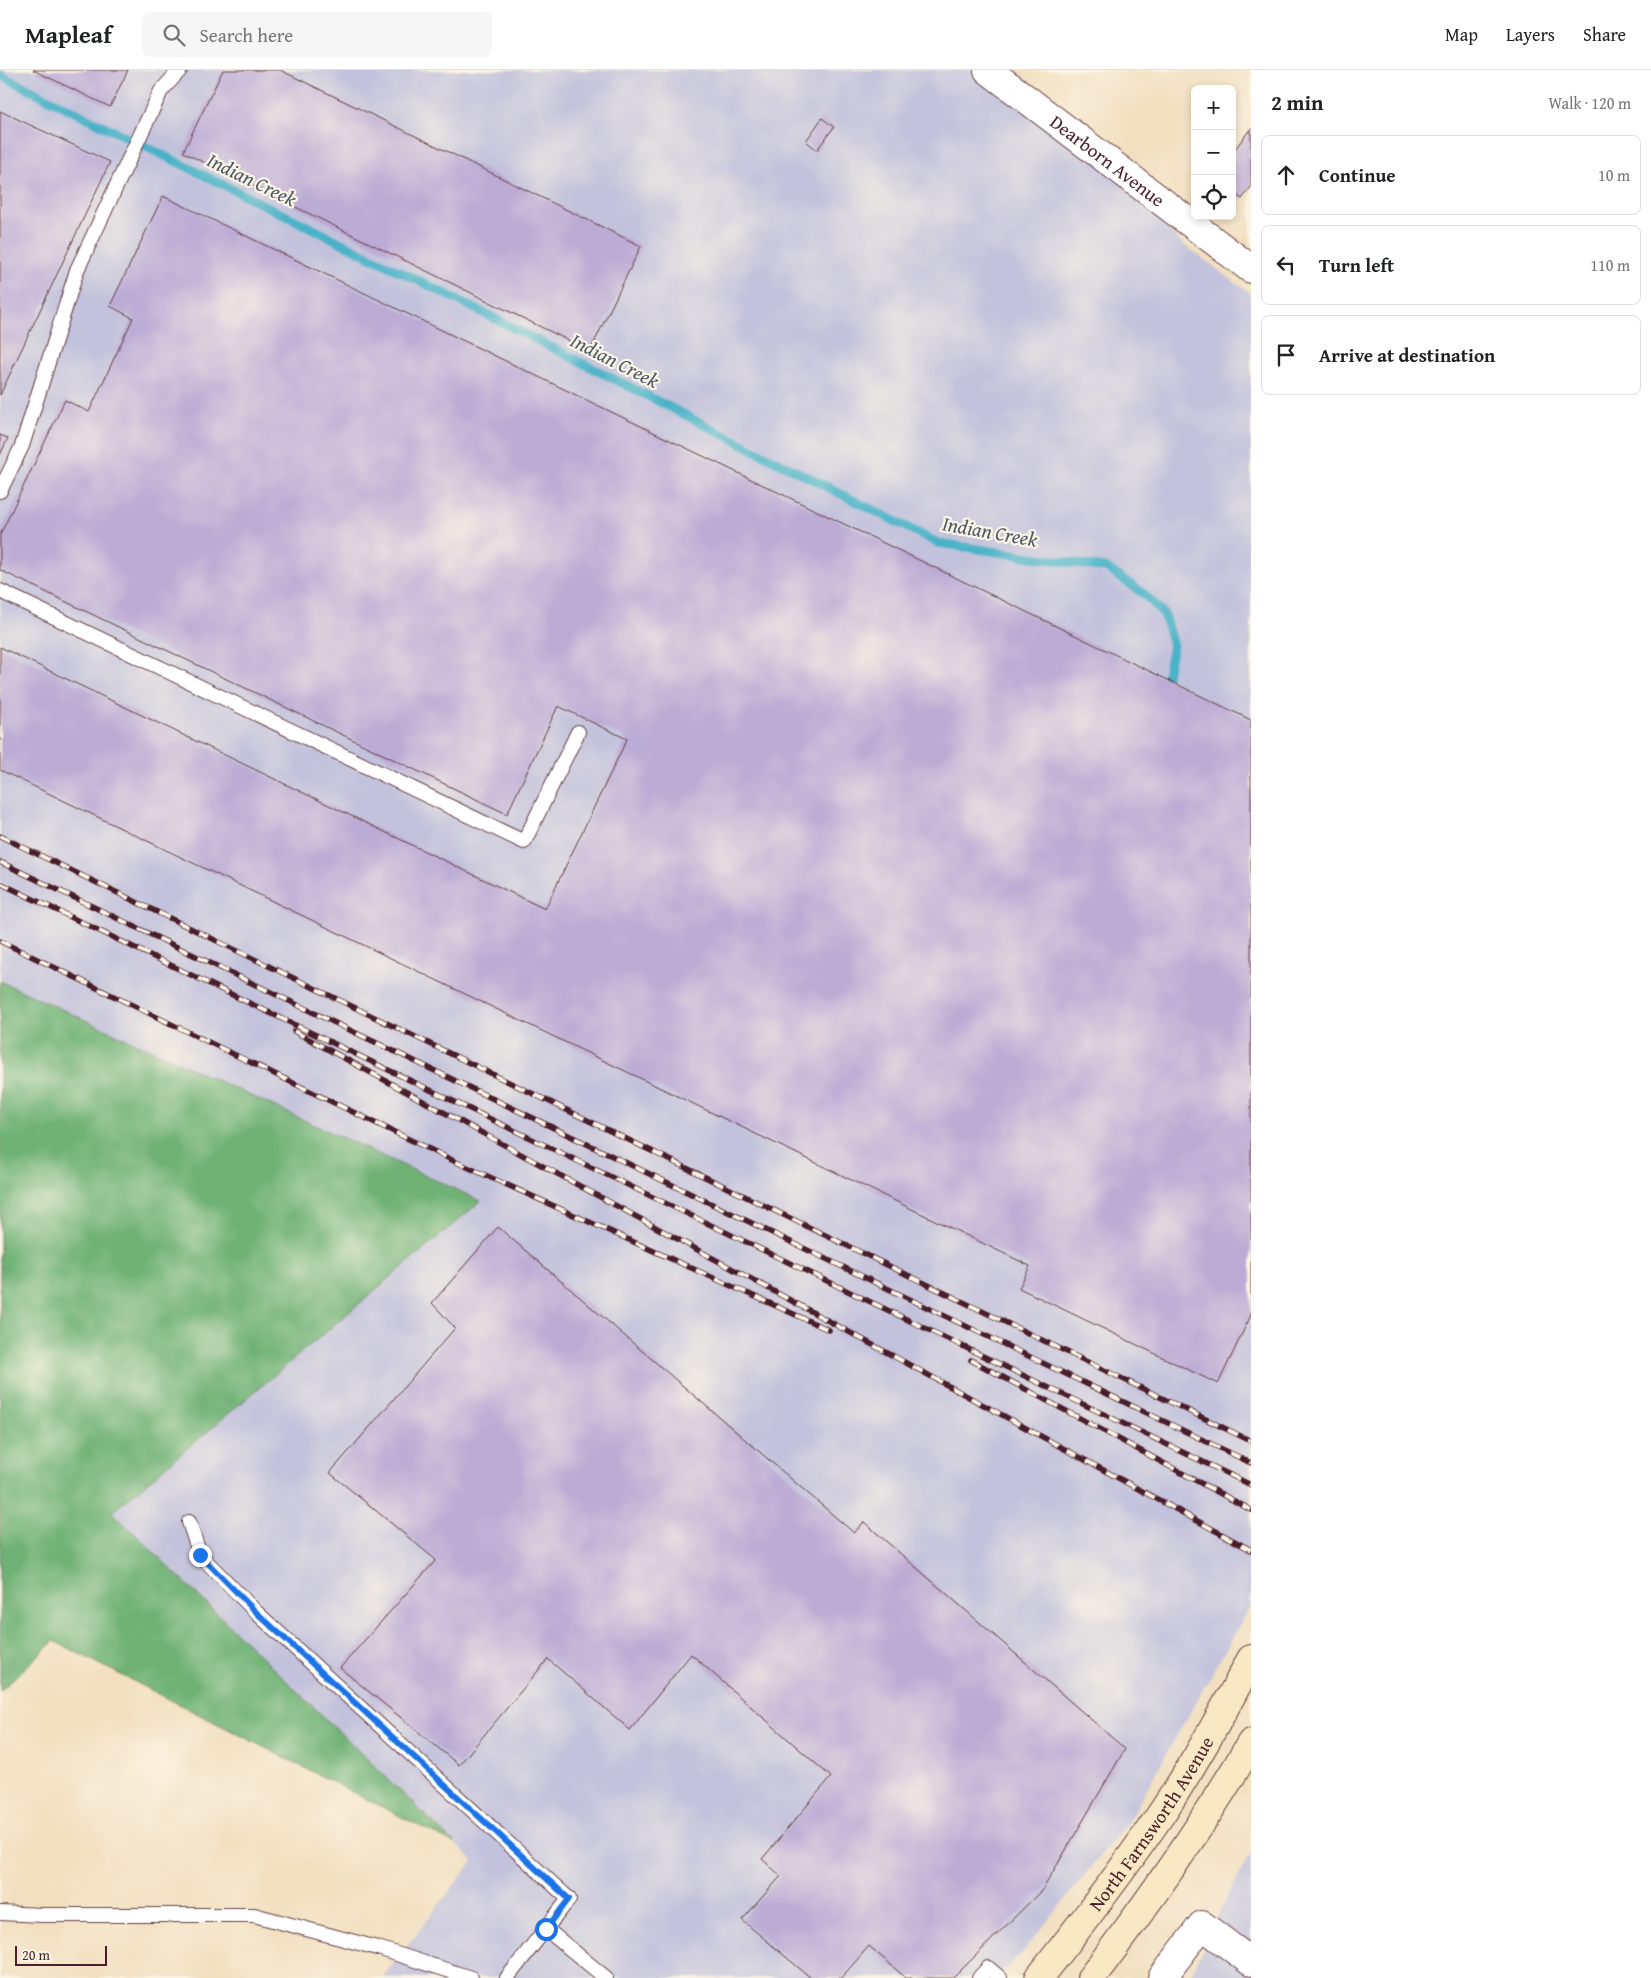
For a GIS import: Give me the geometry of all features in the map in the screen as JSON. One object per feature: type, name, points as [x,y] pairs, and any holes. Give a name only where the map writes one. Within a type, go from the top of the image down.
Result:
[{"type":"main road","name":"North Farnsworth Avenue","points":[[1039,1978],[1093,1910],[1158,1819],[1214,1728],[1251,1659]]},
{"type":"main road","name":"North Farnsworth Avenue","points":[[1091,1978],[1168,1874],[1211,1811],[1251,1742]]},
{"type":"street","name":"Dearborn Avenue","points":[[988,70],[1251,269]]},
{"type":"street","points":[[1162,1978],[1202,1925],[1251,1962]]},
{"type":"lane","points":[[0,491],[22,446],[76,270],[161,91],[180,70]]},
{"type":"lane","points":[[0,591],[524,842],[578,732]]},
{"type":"lane","points":[[190,1522],[200,1555],[257,1613],[569,1899],[506,1978]]},
{"type":"lane","points":[[0,1913],[42,1916],[254,1915],[381,1949],[471,1978]]},
{"type":"lane","points":[[546,1929],[606,1978]]},
{"type":"lane","points":[[979,1978],[988,1968],[1000,1978]]},
{"type":"shaded area","points":[[0,70],[1013,70],[1054,101],[1178,240],[1251,294],[1251,1605],[1129,1820],[1022,1953],[996,1978],[382,1978],[473,1861],[112,1512],[481,1201],[0,981]]},
{"type":"shaded area","points":[[1251,1852],[1251,1978],[1189,1978],[1224,1903]]},
{"type":"green space","points":[[0,981],[481,1201],[112,1512],[455,1844],[54,1641],[0,1691]]},
{"type":"building","points":[[33,70],[128,70],[110,107]]},
{"type":"building","points":[[223,70],[280,70],[641,246],[590,351],[183,152]]},
{"type":"building","points":[[0,111],[110,162],[0,395]]},
{"type":"building","points":[[822,118],[834,127],[817,150],[806,141]]},
{"type":"building","points":[[1251,128],[1251,187],[1242,199],[1236,195],[1236,148]]},
{"type":"building","points":[[163,196],[1251,720],[1251,1315],[1218,1384],[1019,1288],[1030,1266],[0,770],[0,647],[545,909],[627,739],[558,706],[507,814],[0,570],[0,535],[65,400],[89,412],[133,318],[110,306]]},
{"type":"building","points":[[0,435],[8,438],[0,455]]},
{"type":"building","points":[[498,1227],[854,1533],[864,1522],[1125,1749],[1043,1889],[953,1978],[906,1978],[869,1946],[841,1978],[811,1978],[742,1920],[781,1876],[762,1859],[831,1777],[691,1654],[630,1730],[548,1659],[459,1765],[340,1668],[436,1560],[330,1473],[455,1328],[432,1303]]},
{"type":"waterway","name":"Indian Creek","points":[[0,75],[458,300],[938,543],[1106,568],[1143,593],[1164,614],[1173,646],[1167,674]]},
{"type":"railway","points":[[0,836],[1251,1441]]},
{"type":"railway","points":[[0,862],[1251,1463]]},
{"type":"railway","points":[[0,883],[1251,1485]]},
{"type":"railway","points":[[0,941],[454,1161],[829,1330]]},
{"type":"railway","points":[[294,1031],[1251,1550]]},
{"type":"railway","points":[[971,1360],[1251,1510]]},
{"type":"route","points":[[200,1555],[257,1613],[569,1899],[546,1929]]}]
